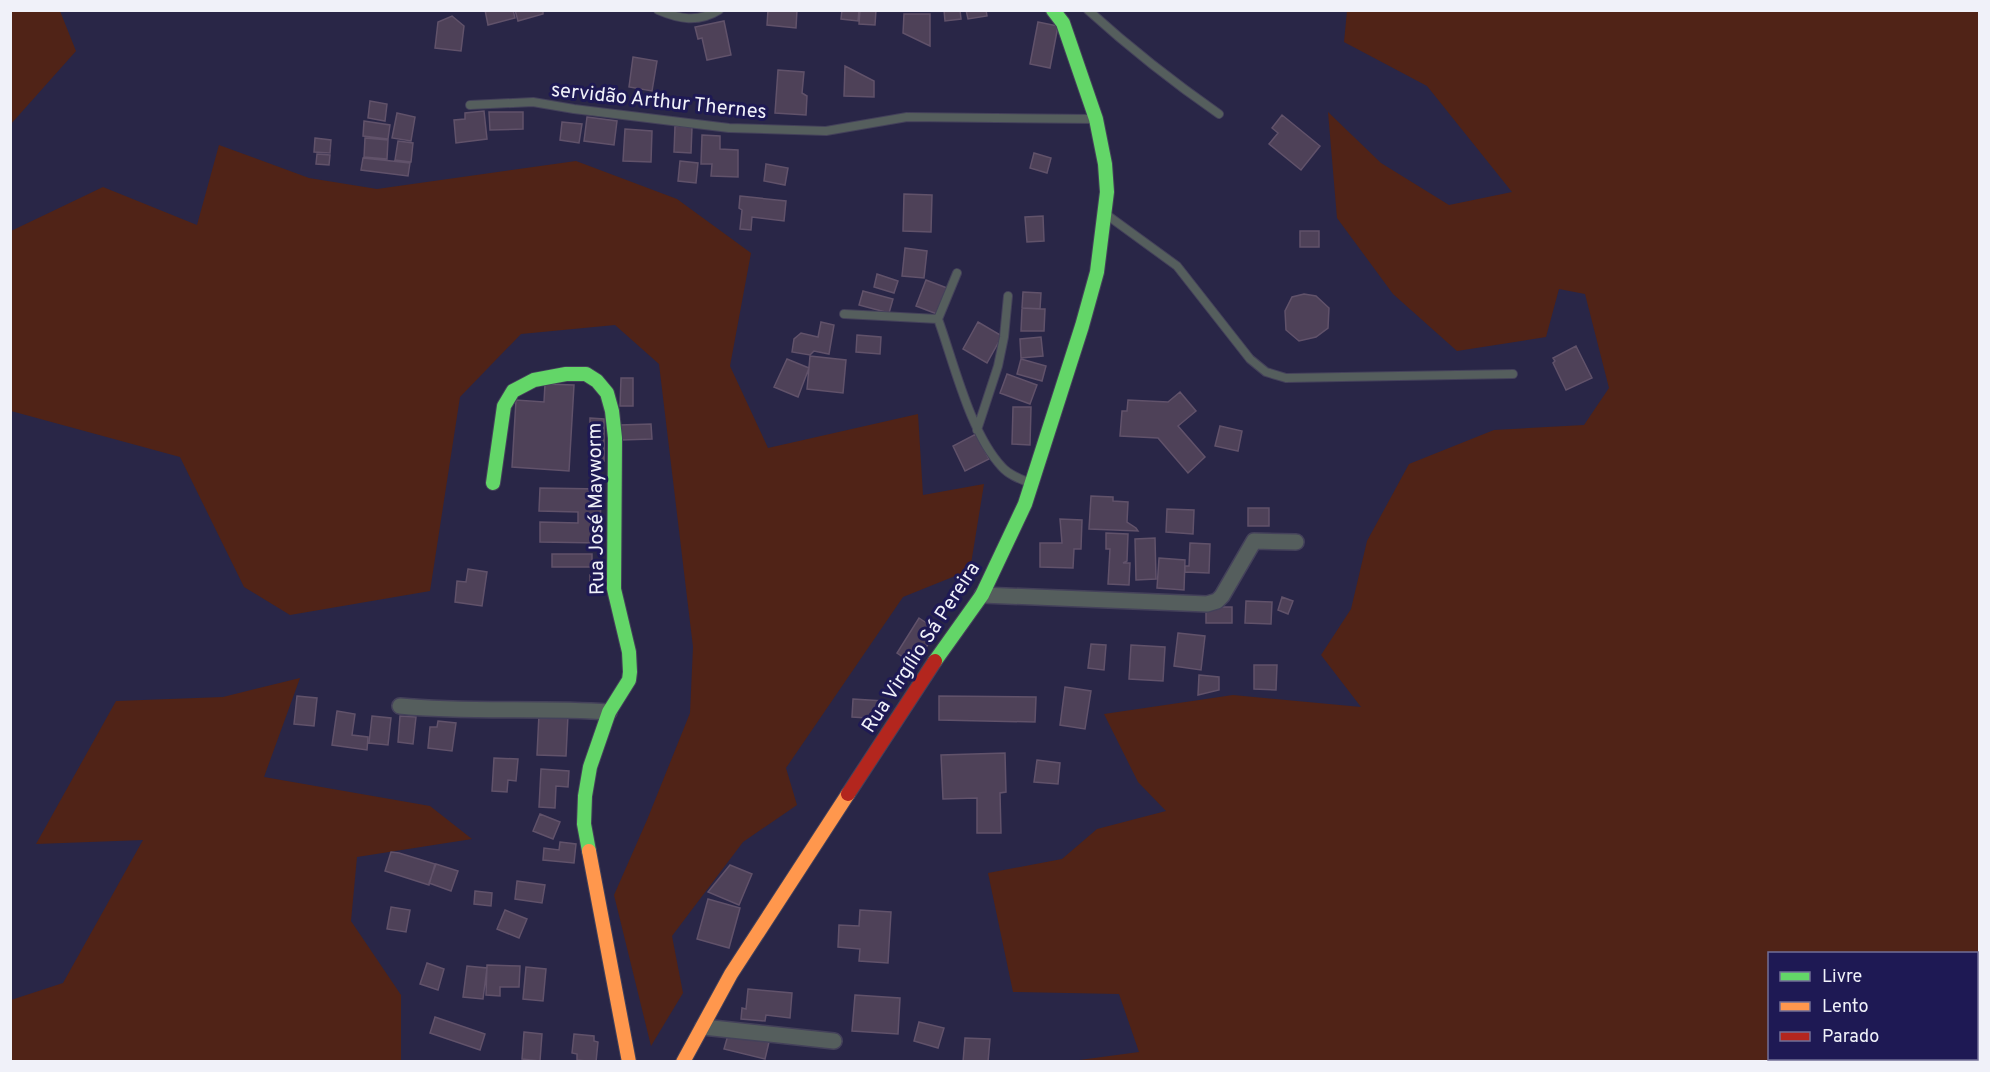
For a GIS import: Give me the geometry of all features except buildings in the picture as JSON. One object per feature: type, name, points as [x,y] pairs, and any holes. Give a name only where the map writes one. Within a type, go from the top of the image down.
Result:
[{"type":"street","name":"Rua Virgílio Sá Pereira","points":[[683,1062],[730,974],[953,633],[982,595],[1024,504],[1082,326],[1097,272],[1106,214],[1105,164],[1095,119],[1063,23],[1053,10]]},
{"type":"street","name":"Rua José Mayworm","points":[[493,483],[504,406],[513,391],[534,380],[566,374],[585,374],[597,381],[608,393],[615,438],[614,589],[631,663],[629,680],[609,712],[590,767],[585,796],[584,824],[629,1062]]},
{"type":"street","points":[[982,595],[1207,604],[1217,601],[1222,596],[1254,541],[1296,542]]},
{"type":"street","points":[[400,706],[439,710],[609,712]]},
{"type":"street","points":[[703,1028],[834,1041]]},
{"type":"lane","points":[[658,10],[676,18],[692,19],[702,18],[718,10]]},
{"type":"lane","points":[[1088,10],[1139,55],[1219,114]]},
{"type":"lane","name":"servidão Arthur Thernes","points":[[470,105],[532,102],[729,128],[826,131],[907,117],[1095,119]]},
{"type":"lane","points":[[1106,214],[1176,266],[1250,358],[1266,372],[1286,378],[1513,374]]},
{"type":"lane","points":[[957,273],[938,319],[977,430],[1003,468],[1012,476],[1031,484]]},
{"type":"lane","points":[[977,430],[998,366],[1004,337],[1008,296]]},
{"type":"lane","points":[[844,314],[938,319]]},
{"type":"shaded area","points":[[11,10],[60,11],[76,51],[11,124]]},
{"type":"shaded area","points":[[1347,11],[1979,11],[1979,1061],[1072,1061],[1139,1052],[1119,994],[1013,992],[988,873],[1062,859],[1097,829],[1166,811],[1138,782],[1104,714],[1233,695],[1361,707],[1321,655],[1351,609],[1367,541],[1409,464],[1494,430],[1584,425],[1609,388],[1585,294],[1559,289],[1546,337],[1457,351],[1393,294],[1337,218],[1328,112],[1381,163],[1449,205],[1512,192],[1427,86],[1344,42]]},
{"type":"shaded area","points":[[219,145],[309,178],[377,189],[576,161],[677,199],[751,253],[730,366],[768,448],[918,414],[923,495],[984,484],[970,570],[903,597],[786,768],[797,805],[743,842],[672,936],[683,993],[651,1046],[614,895],[690,713],[693,647],[659,364],[615,325],[521,334],[460,397],[430,591],[290,615],[244,587],[180,457],[11,411],[11,231],[103,187],[197,225]]},
{"type":"shaded area","points":[[300,678],[264,777],[430,806],[472,839],[357,857],[351,921],[401,995],[401,1061],[11,1061],[11,1000],[63,983],[143,840],[36,844],[116,701],[223,697]]},
{"type":"traffic: fast","points":[[935,661],[982,595],[1025,504],[1097,272],[1107,192],[1105,164],[1096,119],[1063,23],[1053,10]]},
{"type":"traffic: fast","points":[[493,483],[504,406],[513,391],[534,380],[566,374],[586,374],[597,381],[607,393],[612,411],[615,438],[614,589],[629,652],[630,672],[629,680],[609,712],[590,767],[585,796],[584,824],[589,851]]},
{"type":"traffic: slow","points":[[683,1062],[731,974],[848,794]]},
{"type":"traffic: slow","points":[[589,851],[629,1062]]},
{"type":"traffic: jam","points":[[848,794],[935,661]]}]
